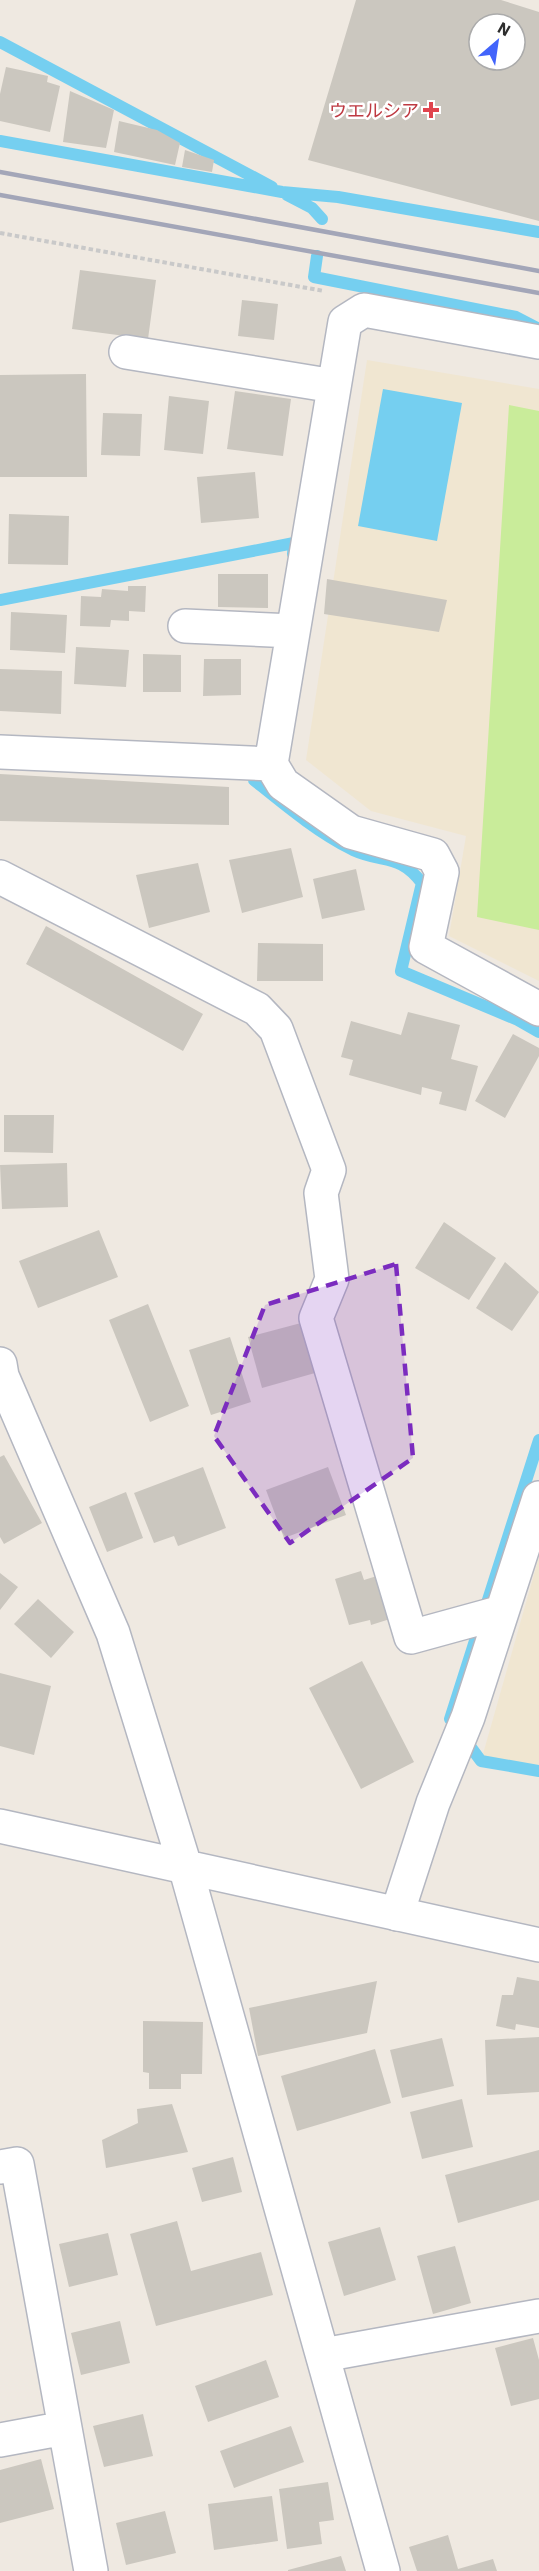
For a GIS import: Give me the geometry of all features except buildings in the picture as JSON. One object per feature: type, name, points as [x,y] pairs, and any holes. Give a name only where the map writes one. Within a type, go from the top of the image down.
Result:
[{"type":"street","points":[[539,342],[363,310],[345,322],[334,386],[283,631],[271,764],[283,784],[351,832],[433,855],[442,872],[426,947],[539,1009]]},
{"type":"street","points":[[126,352],[334,386]]},
{"type":"street","points":[[185,626],[283,631]]},
{"type":"street","points":[[0,752],[271,764]]},
{"type":"street","points":[[0,877],[257,1009],[276,1029],[330,1170],[321,1193],[332,1279],[316,1318],[411,1637],[502,1612]]},
{"type":"street","points":[[0,1364],[2,1376],[40,1467],[113,1633],[185,1866],[384,2571]]},
{"type":"street","points":[[397,1914],[429,1814],[468,1717],[502,1612],[532,1544],[539,1498]]},
{"type":"street","points":[[0,1826],[539,1945]]},
{"type":"street","points":[[0,2167],[17,2164],[91,2571]]},
{"type":"street","points":[[323,2355],[539,2316]]},
{"type":"street","points":[[0,2440],[65,2428]]},
{"type":"path","points":[[0,233],[333,293],[363,310]]},
{"type":"highlighted area","points":[[396,1264],[413,1458],[290,1543],[214,1436],[265,1305]]},
{"type":"shaded area","points":[[367,360],[539,389],[539,981],[449,936],[466,836],[371,811],[306,760]]},
{"type":"shaded area","points":[[539,1557],[539,1771],[481,1761]]},
{"type":"green space","points":[[509,405],[539,411],[539,930],[477,917]]},
{"type":"water","points":[[383,389],[462,403],[437,541],[358,526]]},
{"type":"waterway","points":[[0,42],[272,187]]},
{"type":"waterway","points":[[0,141],[282,192],[338,197],[539,232]]},
{"type":"waterway","points":[[287,195],[312,208],[322,219]]},
{"type":"waterway","points":[[317,256],[314,277],[516,317],[539,329]]},
{"type":"waterway","points":[[0,600],[294,543],[293,554]]},
{"type":"waterway","points":[[257,763],[254,780],[302,818],[353,850],[391,860],[406,867],[422,883],[401,971],[518,1020],[539,1032]]},
{"type":"waterway","points":[[539,1440],[450,1719],[481,1761],[539,1771]]},
{"type":"railway","points":[[0,172],[539,271]]},
{"type":"railway","points":[[0,195],[539,293]]},
{"type":"place","name":"ウエルシア","points":[[431,110]]}]
